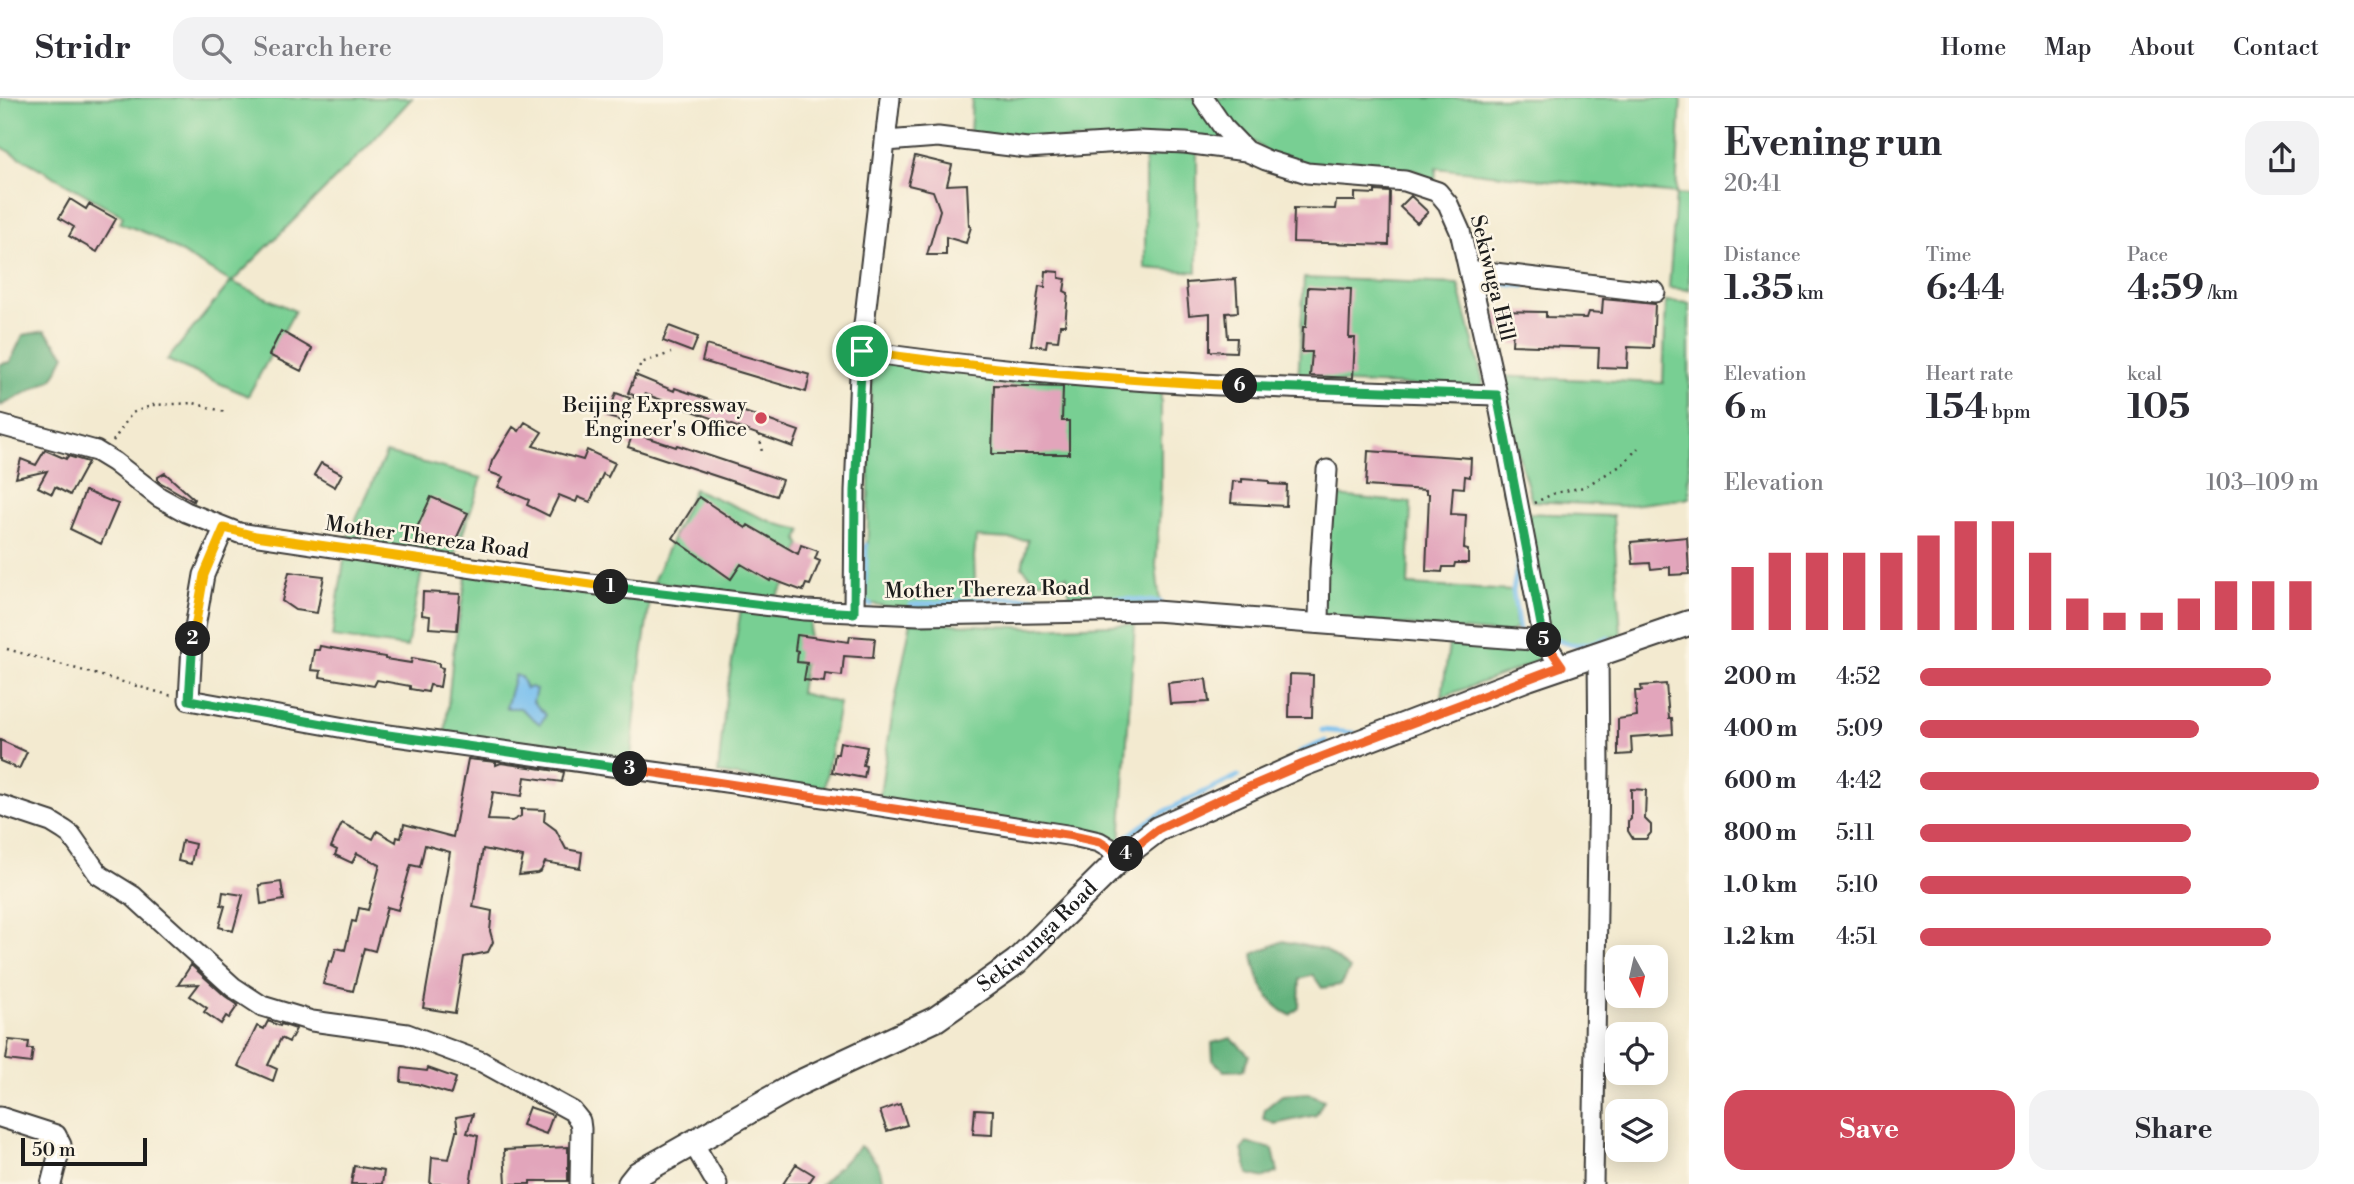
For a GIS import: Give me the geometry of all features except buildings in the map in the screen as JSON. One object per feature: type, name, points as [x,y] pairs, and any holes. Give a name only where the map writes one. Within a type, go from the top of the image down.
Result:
[{"type":"main road","name":"Sekiwunga Road","points":[[630,1184],[638,1174],[797,1084],[936,1018],[976,992],[1016,962],[1123,856],[1158,829],[1303,764],[1562,666],[1689,623]]},
{"type":"street","points":[[854,613],[855,491],[862,351],[890,98]]},
{"type":"street","name":"Sekiwuga Hill","points":[[1203,98],[1223,127],[1246,151],[1307,173],[1405,181],[1438,192],[1455,217],[1497,395],[1544,641]]},
{"type":"street","points":[[886,141],[938,137],[1027,148],[1138,141],[1185,143],[1246,151]]},
{"type":"street","points":[[1469,270],[1656,292]]},
{"type":"street","points":[[862,351],[998,368],[1171,382],[1497,395]]},
{"type":"street","name":"Mother Thereza Road","points":[[0,425],[96,451],[159,497],[224,528],[256,536],[540,578],[805,610],[932,615],[1155,611],[1544,641]]},
{"type":"street","points":[[1320,623],[1320,569],[1327,470]]},
{"type":"street","points":[[224,528],[204,575],[192,645],[189,700],[367,732],[720,781],[1073,836],[1100,842],[1123,856]]},
{"type":"street","points":[[1544,641],[1562,666]]},
{"type":"street","points":[[1593,1184],[1598,654]]},
{"type":"street","points":[[0,805],[51,822],[71,835],[99,874],[133,896],[233,987],[262,1006],[312,1021],[407,1034],[482,1062],[572,1111],[581,1129],[580,1184]]},
{"type":"street","points":[[0,1117],[56,1135],[61,1145],[51,1184]]},
{"type":"street","points":[[693,1143],[717,1184]]},
{"type":"path","points":[[639,403],[629,392],[640,363],[671,353]]},
{"type":"path","points":[[114,462],[109,446],[132,413],[153,405],[194,403],[225,412]]},
{"type":"path","points":[[760,435],[762,454]]},
{"type":"path","points":[[1518,511],[1555,493],[1584,487],[1622,465],[1638,448]]},
{"type":"path","points":[[7,649],[189,700]]},
{"type":"green space","points":[[0,98],[412,98],[368,146],[232,282],[295,311],[248,396],[167,360],[231,282],[151,235],[120,223],[123,216],[0,146]]},
{"type":"green space","points":[[972,98],[1194,98],[1227,143],[1031,139],[970,133]]},
{"type":"green space","points":[[1214,98],[1681,98],[1676,194],[1436,168],[1435,183],[1413,169],[1393,171],[1322,168],[1275,158],[1237,129]]},
{"type":"green space","points":[[1145,151],[1197,151],[1197,272],[1145,268]]},
{"type":"green space","points":[[1676,194],[1689,195],[1689,290],[1669,288]]},
{"type":"green space","points":[[1304,278],[1458,284],[1483,381],[1481,388],[1298,381]]},
{"type":"green space","points":[[1666,301],[1689,303],[1689,498],[1622,506],[1532,501],[1495,376],[1663,383]]},
{"type":"green space","points":[[45,331],[65,355],[53,379],[0,406],[0,364],[10,362],[23,335]]},
{"type":"green space","points":[[872,356],[1161,384],[1161,487],[1156,565],[1160,605],[1071,604],[1067,576],[1037,582],[1022,567],[1028,540],[976,537],[976,606],[904,609],[866,603]]},
{"type":"green space","points":[[386,453],[482,478],[454,558],[346,541]]},
{"type":"green space","points":[[694,489],[777,524],[802,530],[798,540],[801,545],[788,579],[774,600],[653,582]]},
{"type":"green space","points":[[1326,495],[1411,503],[1408,585],[1513,591],[1516,628],[1507,634],[1314,617]]},
{"type":"green space","points":[[1522,513],[1613,516],[1621,634],[1584,646],[1565,644],[1544,633]]},
{"type":"green space","points":[[345,554],[423,566],[407,647],[332,637]]},
{"type":"green space","points":[[467,573],[651,594],[638,683],[631,759],[445,735],[453,654]]},
{"type":"green space","points":[[741,609],[811,620],[800,693],[839,703],[824,791],[718,773],[726,697]]},
{"type":"green space","points":[[911,622],[1035,628],[1135,624],[1120,843],[879,800]]},
{"type":"green space","points":[[1449,644],[1527,649],[1538,653],[1539,658],[1526,666],[1442,697]]},
{"type":"green space","points":[[1283,941],[1325,950],[1350,969],[1340,985],[1322,988],[1313,975],[1300,979],[1299,1008],[1290,1015],[1275,1004],[1264,989],[1253,954]]},
{"type":"green space","points":[[1231,1038],[1249,1055],[1243,1070],[1224,1071],[1213,1060],[1212,1043]]},
{"type":"green space","points":[[1308,1093],[1324,1100],[1316,1115],[1275,1124],[1263,1119],[1265,1109],[1282,1095]]},
{"type":"green space","points":[[1247,1143],[1273,1149],[1278,1172],[1264,1178],[1248,1174],[1242,1149]]},
{"type":"green space","points":[[860,1146],[876,1162],[882,1184],[821,1184]]},
{"type":"water","points":[[515,675],[521,677],[526,689],[536,689],[533,702],[546,715],[540,724],[520,708],[506,708]]},
{"type":"waterway","points":[[1475,281],[1524,286]]},
{"type":"waterway","points":[[866,545],[865,602],[870,605]]},
{"type":"waterway","points":[[1519,630],[1513,591],[1520,553]]},
{"type":"waterway","points":[[911,605],[998,598],[1114,598],[1160,602]]},
{"type":"waterway","points":[[1548,635],[1578,645],[1608,638]]},
{"type":"waterway","points":[[1322,730],[1354,733]]},
{"type":"waterway","points":[[1300,752],[1326,741]]},
{"type":"waterway","points":[[1120,843],[1161,813],[1238,776]]},
{"type":"place","name":"Beijing Expressway Engineer's Office","points":[[761,418]]},
{"type":"route","points":[[862,351],[985,367],[1171,382],[1497,395],[1544,641],[1562,666],[1303,764],[1217,801],[1158,829],[1123,856],[1100,842],[1073,836],[733,783],[367,732],[189,700],[194,628],[204,575],[224,528],[256,536],[540,578],[805,610],[854,613],[855,491],[862,351]]}]
